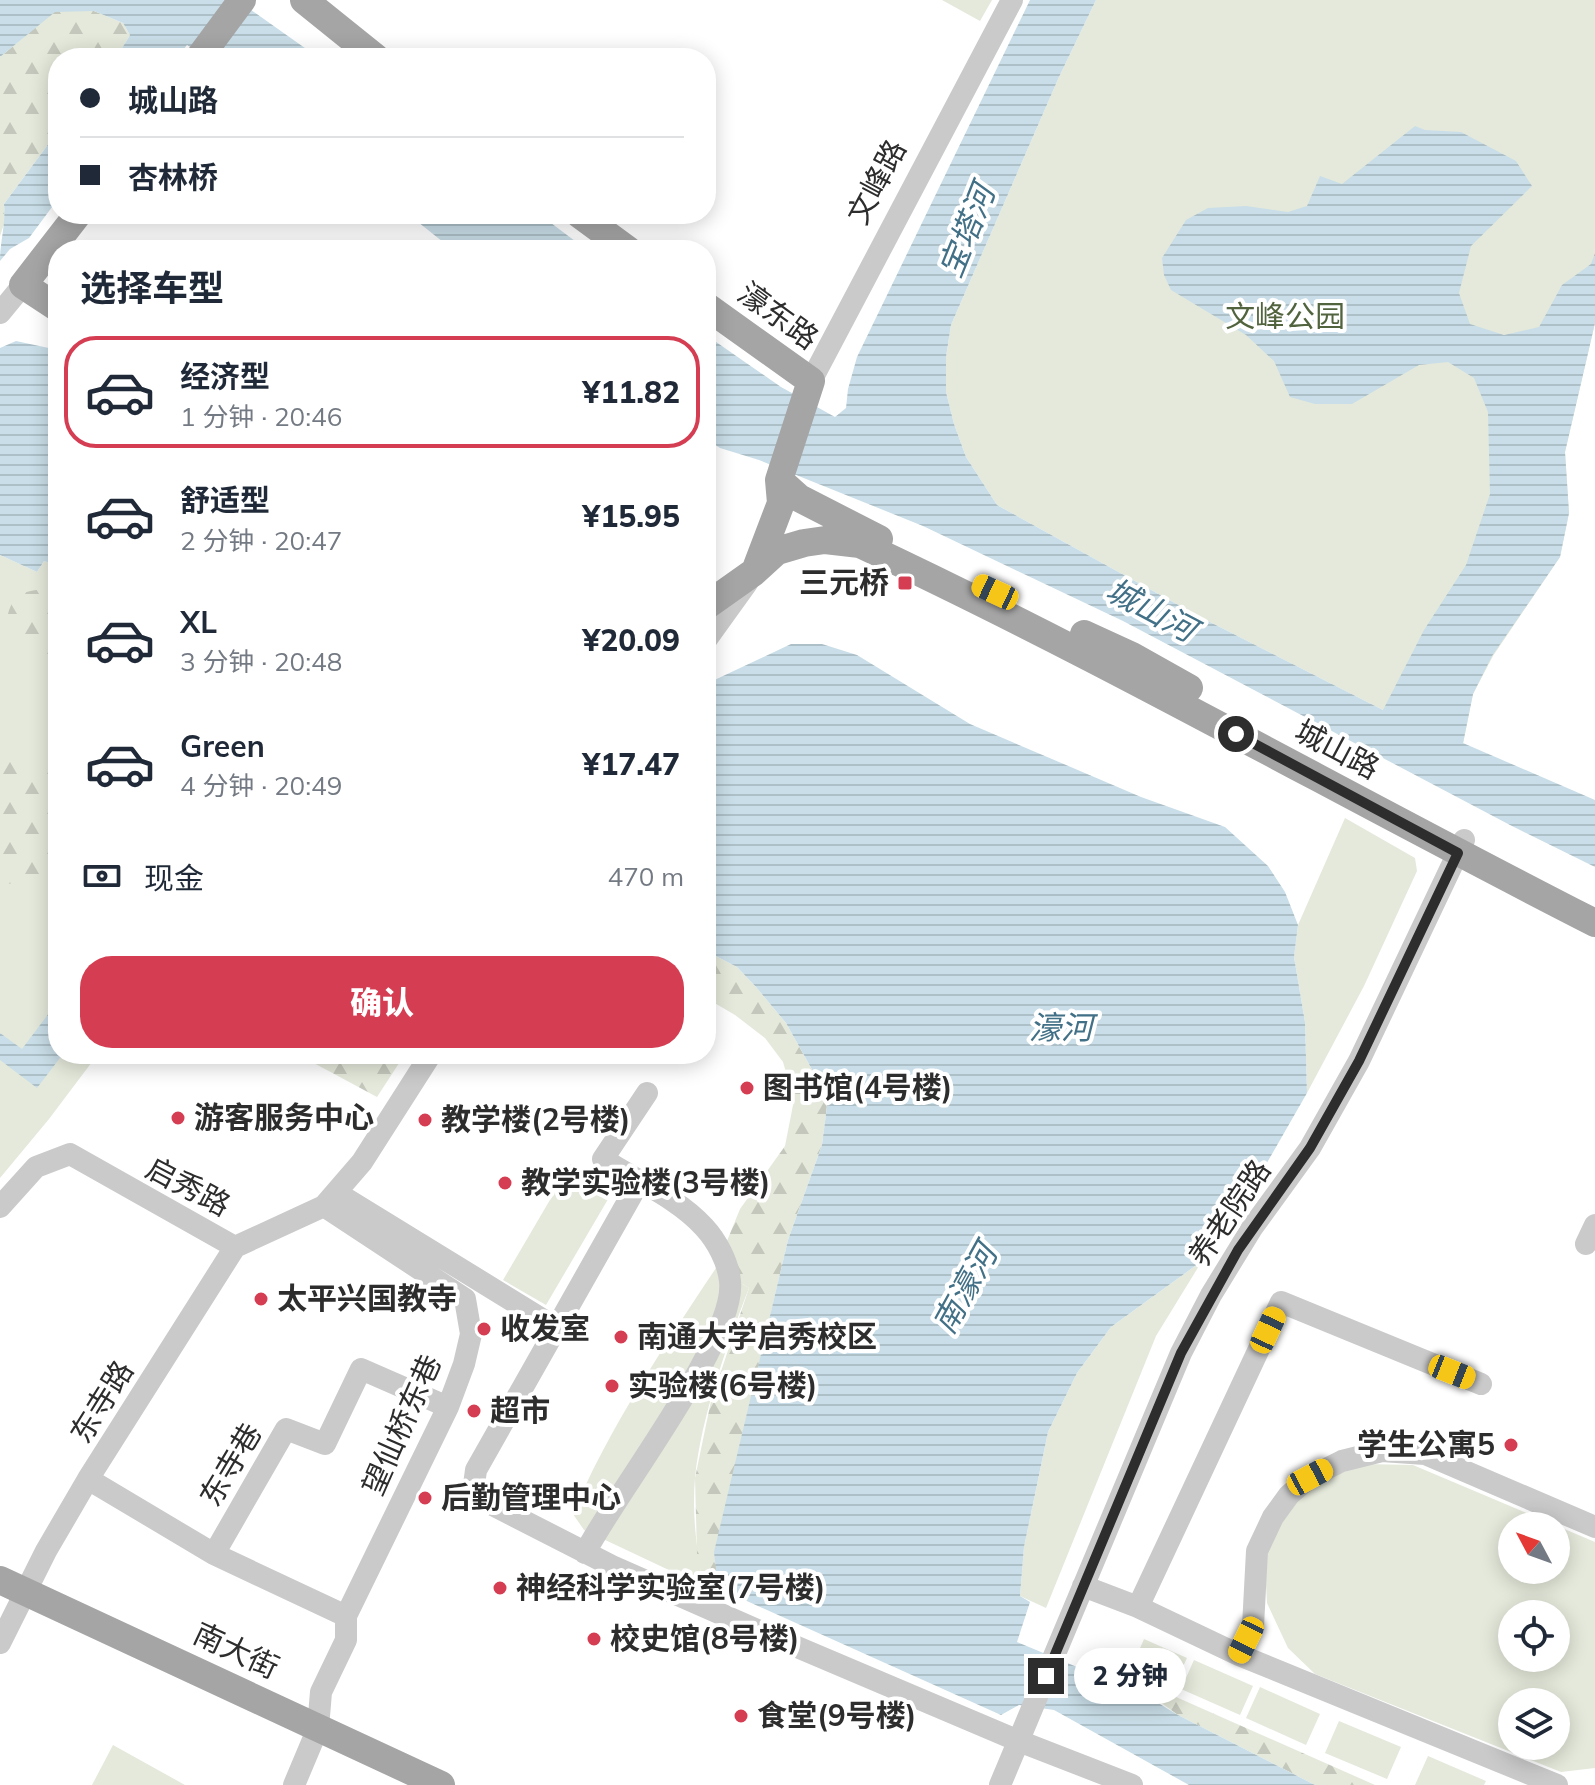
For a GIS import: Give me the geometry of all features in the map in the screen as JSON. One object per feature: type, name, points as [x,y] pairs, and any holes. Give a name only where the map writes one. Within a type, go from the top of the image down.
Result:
[{"type":"main road","points":[[206,48],[242,0]]},
{"type":"main road","points":[[304,0],[364,48]]},
{"type":"main road","points":[[58,240],[70,224]]},
{"type":"main road","points":[[593,224],[614,240]]},
{"type":"main road","points":[[48,253],[23,285],[48,301]]},
{"type":"main road","name":"濠东路","points":[[716,314],[808,389]]},
{"type":"main road","points":[[754,572],[781,503],[780,476],[808,389]]},
{"type":"main road","name":"城山路","points":[[780,476],[799,498],[868,534],[1132,656],[1595,923]]},
{"type":"main road","name":"城山路","points":[[716,599],[777,551],[825,540],[860,544],[1461,847],[1595,905]]},
{"type":"main road","name":"南大街","points":[[12,1586],[441,1785]]},
{"type":"street","name":"文峰路","points":[[808,389],[1012,0]]},
{"type":"street","points":[[0,313],[23,285]]},
{"type":"street","points":[[716,626],[754,572]]},
{"type":"street","name":"养老院路","points":[[1023,1732],[1181,1353],[1219,1282],[1252,1228],[1310,1148],[1359,1061],[1461,847]]},
{"type":"street","name":"启秀路","points":[[0,1207],[36,1167],[70,1154],[235,1247],[331,1199],[362,1162],[425,1064]]},
{"type":"street","points":[[585,1553],[668,1421],[711,1347],[727,1309],[730,1282],[721,1250],[703,1226],[669,1200],[603,1159],[647,1093]]},
{"type":"street","points":[[639,1182],[476,1470],[474,1485],[477,1497],[585,1553],[764,1633],[1023,1732],[1132,1785]]},
{"type":"street","points":[[331,1199],[555,1327]]},
{"type":"street","name":"望仙桥东巷","points":[[294,1785],[318,1728],[321,1692],[346,1640],[346,1616],[448,1407],[471,1334],[465,1299],[331,1199]]},
{"type":"street","name":"东寺路","points":[[0,1643],[12,1586],[88,1479],[235,1247]]},
{"type":"street","points":[[1138,1607],[1281,1302],[1481,1384]]},
{"type":"street","name":"东寺巷","points":[[214,1554],[286,1429],[325,1444],[361,1369],[448,1407]]},
{"type":"street","points":[[1239,1655],[1253,1626],[1257,1551],[1273,1517],[1289,1495],[1310,1477],[1342,1461],[1382,1451],[1425,1454],[1595,1527]]},
{"type":"street","points":[[88,1479],[214,1554],[346,1616]]},
{"type":"street","points":[[1083,1586],[1138,1607],[1239,1655],[1557,1785]]},
{"type":"street","points":[[1000,1785],[1023,1732]]},
{"type":"green space","points":[[942,0],[992,0],[980,21]]},
{"type":"green space","name":"文峰公园","points":[[1096,0],[1595,0],[1595,323],[1565,452],[1569,513],[1560,557],[1493,656],[1473,694],[1463,744],[1383,710],[1202,618],[997,505],[966,457],[946,392],[946,357],[951,325],[1059,77]]},
{"type":"green space","points":[[55,11],[94,11],[123,23],[130,35],[122,48],[48,48],[48,145],[4,204],[5,221],[0,236],[0,57]]},
{"type":"green space","points":[[0,555],[37,572],[44,561],[48,562],[48,1064],[90,1064],[0,1178]]},
{"type":"green space","points":[[48,589],[48,665],[4,634],[13,602],[18,596],[33,590]]},
{"type":"green space","points":[[0,755],[18,766],[48,767],[48,872],[0,886]]},
{"type":"green space","points":[[1345,818],[1415,858],[1417,871],[1364,986],[1307,1093],[1305,1022],[1294,957],[1298,925]]},
{"type":"green space","points":[[716,956],[737,967],[786,1023],[828,1098],[822,1145],[788,1240],[715,1552],[718,1588],[703,1582],[697,1554],[695,1478],[711,1401],[749,1288],[716,1268],[740,1209],[785,1146],[794,1100],[783,1062],[765,1038],[716,1004]]},
{"type":"green space","points":[[316,1064],[398,1064],[377,1097]]},
{"type":"green space","points":[[571,1164],[614,1189],[546,1305],[503,1280]]},
{"type":"green space","points":[[1202,1261],[1156,1336],[1046,1608],[1020,1596],[1024,1547],[1048,1432],[1077,1373],[1111,1327]]},
{"type":"green space","points":[[716,1268],[749,1288],[716,1382],[698,1455],[694,1517],[703,1582],[690,1580],[584,1530],[573,1514],[620,1419]]},
{"type":"green space","points":[[1364,1464],[1413,1465],[1524,1512],[1498,1512],[1498,1584],[1570,1584],[1570,1531],[1595,1542],[1595,1768],[1561,1772],[1531,1760],[1570,1760],[1570,1688],[1498,1688],[1498,1747],[1315,1674],[1288,1648],[1267,1603],[1264,1549],[1287,1509],[1314,1484]]},
{"type":"green space","points":[[1144,1639],[1187,1658],[1174,1686],[1132,1667]]},
{"type":"green space","points":[[1194,1660],[1253,1686],[1240,1715],[1181,1689]]},
{"type":"green space","points":[[1140,1681],[1375,1785],[1315,1785],[1178,1715],[1153,1697]]},
{"type":"green space","points":[[1260,1687],[1320,1714],[1306,1745],[1246,1718]]},
{"type":"green space","points":[[1339,1721],[1401,1747],[1387,1779],[1325,1753]]},
{"type":"green space","points":[[113,1745],[185,1785],[92,1785]]},
{"type":"green space","points":[[1428,1756],[1486,1781],[1484,1785],[1415,1785]]},
{"type":"water","points":[[0,0],[237,0],[305,48],[191,48],[187,45],[185,48],[122,48],[130,35],[123,23],[94,11],[55,12],[0,57]]},
{"type":"water","points":[[1030,0],[1096,0],[1059,77],[951,325],[946,357],[946,392],[966,457],[997,505],[1202,618],[1383,710],[1424,630],[1466,565],[1490,494],[1488,412],[1474,378],[1448,362],[1419,365],[1352,404],[1315,404],[1290,397],[1274,361],[1246,335],[1171,290],[1164,275],[1162,258],[1186,220],[1208,208],[1246,206],[1288,212],[1307,206],[1320,176],[1342,184],[1415,126],[1425,130],[1461,132],[1516,161],[1532,186],[1471,246],[1459,293],[1470,324],[1504,335],[1539,327],[1562,285],[1591,264],[1595,253],[1595,323],[1565,452],[1569,513],[1560,557],[1492,656],[1473,694],[1463,743],[1595,800],[1595,867],[1123,621],[923,526],[716,445],[716,342],[781,387],[835,417],[846,408],[857,357]]},
{"type":"water","points":[[48,145],[48,212],[29,238],[10,249],[0,261],[4,204]]},
{"type":"water","points":[[420,224],[552,224],[574,240],[440,240]]},
{"type":"water","points":[[16,341],[48,348],[48,562],[44,561],[37,572],[0,555],[0,348]]},
{"type":"water","name":"濠河","points":[[791,644],[822,644],[857,655],[970,724],[1141,797],[1225,827],[1268,866],[1285,892],[1298,925],[1294,957],[1305,1022],[1307,1093],[1257,1180],[1202,1261],[1111,1327],[1077,1373],[1048,1432],[1024,1547],[1020,1596],[1030,1602],[1017,1642],[1089,1672],[1094,1664],[1178,1715],[1315,1785],[1189,1785],[1054,1710],[1019,1705],[1001,1715],[718,1588],[714,1552],[788,1240],[822,1145],[828,1098],[786,1023],[737,967],[716,956],[716,679]]},
{"type":"water","points":[[48,1014],[48,1064],[55,1064],[37,1088],[0,1060],[0,1033],[22,1049]]},
{"type":"place","name":"三元桥","points":[[905,583]]},
{"type":"place","name":"图书馆(4号楼)","points":[[747,1088]]},
{"type":"place","name":"游客服务中心","points":[[178,1118]]},
{"type":"place","name":"教学楼(2号楼)","points":[[425,1120]]},
{"type":"place","name":"教学实验楼(3号楼)","points":[[505,1183]]},
{"type":"place","name":"太平兴国教寺","points":[[261,1299]]},
{"type":"place","name":"收发室","points":[[484,1329]]},
{"type":"place","name":"南通大学启秀校区","points":[[621,1337]]},
{"type":"place","name":"实验楼(6号楼)","points":[[612,1386]]},
{"type":"place","name":"超市","points":[[474,1411]]},
{"type":"place","name":"学生公寓5","points":[[1511,1445]]},
{"type":"place","name":"后勤管理中心","points":[[425,1498]]},
{"type":"place","name":"神经科学实验室(7号楼)","points":[[500,1588]]},
{"type":"place","name":"校史馆(8号楼)","points":[[594,1639]]},
{"type":"place","name":"食堂(9号楼)","points":[[741,1716]]},
{"type":"route","points":[[1046,1676],[1181,1353],[1238,1250],[1310,1148],[1359,1061],[1458,853],[1236,734]]},
{"type":"water label","name":"宝塔河","points":[[967,231]]},
{"type":"water label","name":"城山河","points":[[1151,610]]},
{"type":"water label","name":"南濠河","points":[[965,1289]]}]
